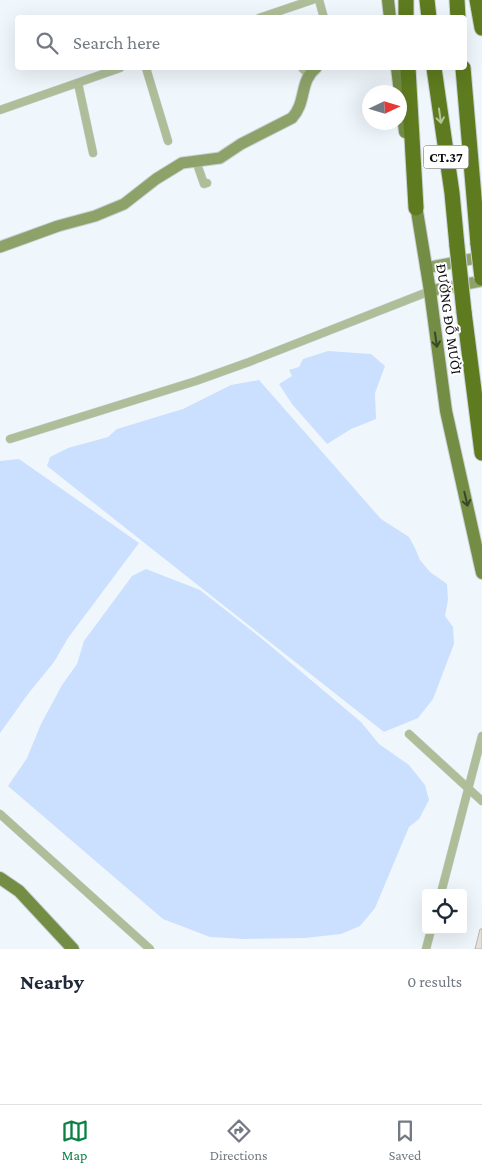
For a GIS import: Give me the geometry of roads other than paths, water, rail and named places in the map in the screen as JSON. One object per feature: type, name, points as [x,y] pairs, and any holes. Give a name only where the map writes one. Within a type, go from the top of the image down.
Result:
[{"type":"highway","points":[[406,0],[406,15]]},
{"type":"highway","points":[[427,0],[429,15]]},
{"type":"highway","points":[[457,0],[458,15]]},
{"type":"highway","points":[[477,0],[482,28]]},
{"type":"highway","points":[[408,70],[416,208]]},
{"type":"highway","name":"CT.37","points":[[434,70],[452,193],[464,312],[482,453]]},
{"type":"highway","name":"CT.37","points":[[463,70],[482,280]]},
{"type":"main road","points":[[388,0],[390,15]]},
{"type":"main road","name":"ĐƯỜNG ĐỖ MƯỜI","points":[[397,70],[446,411],[482,572]]},
{"type":"main road","points":[[0,878],[19,891],[73,949]]},
{"type":"street","points":[[266,15],[312,0]]},
{"type":"street","points":[[319,0],[323,15]]},
{"type":"street","points":[[284,8],[286,15]]},
{"type":"street","points":[[0,110],[114,70]]},
{"type":"street","points":[[147,70],[168,141]]},
{"type":"street","points":[[0,247],[58,226],[95,216],[124,204],[156,179],[182,163],[220,158],[249,140],[292,118],[298,112],[301,104],[309,70]]},
{"type":"street","points":[[78,83],[93,153]]},
{"type":"street","points":[[196,161],[204,184],[207,183]]},
{"type":"street","points":[[426,268],[480,250]]},
{"type":"street","points":[[10,439],[240,365],[430,291],[482,280]]},
{"type":"street","points":[[409,734],[482,801]]},
{"type":"street","points":[[442,889],[482,736]]},
{"type":"street","points":[[0,814],[150,949]]},
{"type":"street","points":[[426,949],[430,934]]},
{"type":"water","points":[[328,351],[371,354],[385,366],[375,393],[376,419],[351,429],[327,444],[292,404],[279,384],[292,376],[289,370],[299,367],[303,359]]},
{"type":"water","points":[[259,380],[381,519],[409,537],[420,560],[430,572],[447,584],[448,600],[445,616],[453,627],[454,644],[433,699],[418,718],[384,732],[47,466],[50,457],[68,448],[108,437],[117,429],[183,409],[231,385]]},
{"type":"water","points":[[19,459],[139,543],[68,638],[54,662],[0,733],[0,461]]},
{"type":"water","points":[[146,569],[200,590],[261,638],[361,722],[379,744],[409,765],[425,785],[429,800],[419,819],[409,827],[375,908],[360,926],[341,934],[305,938],[244,939],[210,937],[163,919],[8,786],[27,758],[41,724],[62,685],[77,664],[84,641],[132,576]]}]
